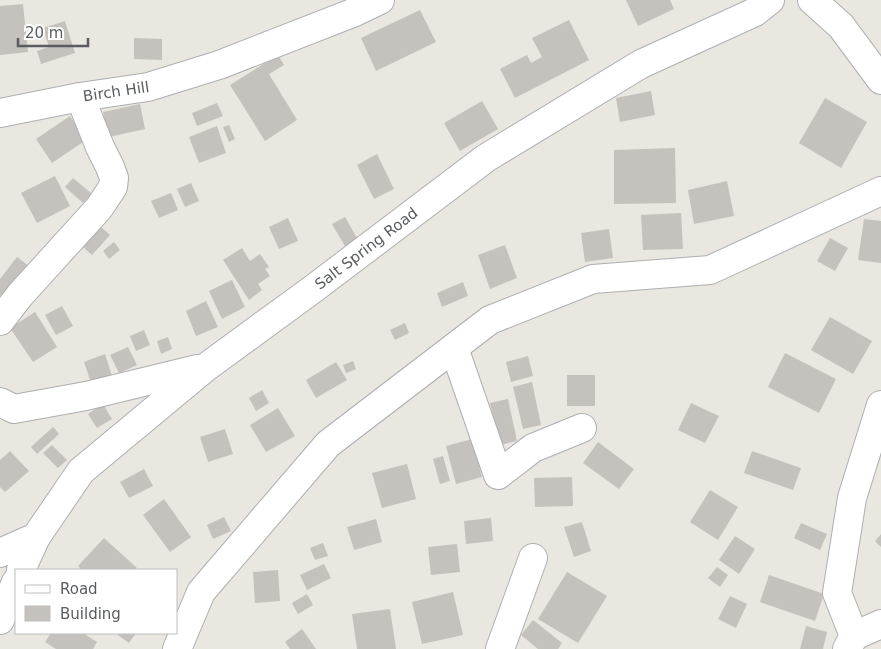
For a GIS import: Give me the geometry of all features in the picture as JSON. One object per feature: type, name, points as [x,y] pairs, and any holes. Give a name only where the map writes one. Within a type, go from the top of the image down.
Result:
[{"type":"street","name":"Birch Hill","points":[[0,322],[20,295],[99,208],[113,188],[114,178],[110,167],[80,98],[148,87],[219,65],[355,12],[380,0]]},
{"type":"street","name":"Salt Spring Road","points":[[21,569],[36,537],[81,471],[205,368],[486,158],[641,64],[755,12],[770,0]]},
{"type":"street","points":[[812,0],[841,26],[881,80]]},
{"type":"street","points":[[0,113],[80,98]]},
{"type":"street","points":[[177,649],[201,592],[328,444],[490,320],[593,279],[710,270],[881,191]]},
{"type":"street","points":[[454,348],[498,475],[533,448],[582,428]]},
{"type":"street","points":[[0,402],[14,409],[86,396],[205,368]]},
{"type":"street","points":[[881,405],[852,498],[837,593],[851,642],[881,624]]},
{"type":"street","points":[[0,553],[36,537]]},
{"type":"street","points":[[500,649],[533,558]]},
{"type":"street","points":[[0,620],[15,584]]},
{"type":"building","points":[[626,0],[670,0],[674,9],[638,26]]},
{"type":"building","points":[[23,4],[28,52],[0,55],[0,6]]},
{"type":"building","points":[[420,10],[436,42],[376,71],[361,38]]},
{"type":"building","points":[[569,20],[589,60],[515,98],[500,69],[527,55],[531,63],[542,57],[532,38]]},
{"type":"building","points":[[65,21],[75,53],[41,64],[37,51],[49,47],[43,28]]},
{"type":"building","points":[[134,38],[162,39],[162,60],[134,59]]},
{"type":"building","points":[[278,55],[284,65],[269,74],[297,120],[265,141],[230,85]]},
{"type":"building","points":[[651,91],[655,115],[620,122],[616,98]]},
{"type":"building","points":[[825,98],[867,122],[841,168],[799,143]]},
{"type":"building","points":[[482,101],[498,129],[460,151],[444,123]]},
{"type":"building","points":[[217,103],[223,116],[197,126],[192,113]]},
{"type":"building","points":[[140,104],[145,129],[109,137],[103,112]]},
{"type":"building","points":[[70,116],[86,140],[52,163],[36,139]]},
{"type":"building","points":[[229,125],[235,139],[229,142],[223,127]]},
{"type":"building","points":[[217,126],[226,153],[199,163],[189,137]]},
{"type":"building","points":[[675,148],[676,203],[614,204],[614,150]]},
{"type":"building","points":[[377,154],[394,189],[374,199],[357,165]]},
{"type":"building","points":[[55,176],[70,206],[37,223],[21,193]]},
{"type":"building","points":[[73,178],[92,194],[83,203],[65,187]]},
{"type":"building","points":[[727,181],[734,216],[694,224],[688,190]]},
{"type":"building","points":[[191,183],[199,201],[185,207],[177,189]]},
{"type":"building","points":[[171,193],[178,210],[159,218],[151,201]]},
{"type":"building","points":[[681,213],[683,249],[643,250],[641,215]]},
{"type":"building","points":[[345,217],[358,240],[346,248],[332,224]]},
{"type":"building","points":[[288,218],[298,241],[279,249],[269,227]]},
{"type":"building","points":[[864,219],[881,221],[881,263],[858,260]]},
{"type":"building","points":[[101,227],[110,235],[92,255],[83,247]]},
{"type":"building","points":[[609,229],[613,258],[585,262],[581,233]]},
{"type":"building","points":[[830,238],[848,248],[835,271],[817,261]]},
{"type":"building","points":[[114,242],[120,250],[109,259],[103,251]]},
{"type":"building","points":[[505,245],[517,278],[490,289],[478,255]]},
{"type":"building","points":[[242,248],[250,261],[260,254],[269,267],[265,269],[270,276],[258,284],[262,290],[249,300],[223,260]]},
{"type":"building","points":[[17,257],[29,266],[4,298],[0,295],[0,279]]},
{"type":"building","points":[[232,280],[245,307],[222,319],[209,291]]},
{"type":"building","points":[[463,282],[468,296],[442,307],[437,293]]},
{"type":"building","points":[[206,301],[218,327],[196,336],[186,311]]},
{"type":"building","points":[[62,306],[73,326],[56,335],[45,315]]},
{"type":"building","points":[[35,312],[57,347],[33,362],[10,328]]},
{"type":"building","points":[[830,317],[872,341],[853,374],[811,350]]},
{"type":"building","points":[[405,323],[409,333],[395,340],[390,330]]},
{"type":"building","points":[[144,330],[150,345],[136,351],[130,336]]},
{"type":"building","points":[[168,337],[172,349],[161,354],[157,341]]},
{"type":"building","points":[[128,347],[137,365],[119,373],[110,355]]},
{"type":"building","points":[[785,353],[836,379],[819,413],[768,387]]},
{"type":"building","points":[[105,354],[112,376],[91,383],[84,362]]},
{"type":"building","points":[[528,356],[533,376],[511,382],[506,362]]},
{"type":"building","points":[[353,361],[356,369],[346,373],[343,365]]},
{"type":"building","points":[[336,362],[347,380],[316,398],[306,380]]},
{"type":"building","points":[[567,375],[595,375],[595,406],[567,406]]},
{"type":"building","points":[[532,382],[541,425],[523,429],[513,387]]},
{"type":"building","points":[[262,390],[269,403],[256,411],[249,398]]},
{"type":"building","points":[[508,399],[517,441],[500,445],[490,403]]},
{"type":"building","points":[[691,403],[719,416],[705,443],[678,430]]},
{"type":"building","points":[[103,404],[112,419],[97,428],[88,414]]},
{"type":"building","points":[[278,408],[295,436],[266,452],[250,425]]},
{"type":"building","points":[[53,427],[59,434],[37,454],[31,447]]},
{"type":"building","points":[[225,429],[233,454],[208,462],[200,437]]},
{"type":"building","points":[[472,439],[482,477],[456,484],[446,446]]},
{"type":"building","points":[[598,442],[634,469],[619,489],[583,463]]},
{"type":"building","points":[[52,445],[67,460],[58,468],[43,453]]},
{"type":"building","points":[[10,451],[29,471],[5,492],[0,487],[0,460]]},
{"type":"building","points":[[752,451],[801,468],[793,490],[744,473]]},
{"type":"building","points":[[443,456],[450,481],[440,484],[433,459]]},
{"type":"building","points":[[407,464],[416,499],[382,508],[372,473]]},
{"type":"building","points":[[144,469],[153,486],[129,498],[120,482]]},
{"type":"building","points":[[572,477],[573,506],[535,507],[534,478]]},
{"type":"building","points":[[710,490],[738,507],[718,540],[690,522]]},
{"type":"building","points":[[164,499],[191,537],[170,552],[143,515]]},
{"type":"building","points":[[224,517],[231,531],[213,539],[207,525]]},
{"type":"building","points":[[491,518],[493,541],[466,544],[464,521]]},
{"type":"building","points":[[376,519],[382,542],[354,550],[347,527]]},
{"type":"building","points":[[582,522],[591,551],[574,557],[564,527]]},
{"type":"building","points":[[801,523],[827,534],[820,550],[794,538]]},
{"type":"building","points":[[881,534],[881,547],[875,541]]},
{"type":"building","points":[[735,536],[755,549],[739,574],[719,560]]},
{"type":"building","points":[[104,538],[137,568],[81,569],[78,566]]},
{"type":"building","points":[[323,543],[328,556],[315,560],[310,548]]},
{"type":"building","points":[[457,544],[460,572],[431,575],[428,547]]},
{"type":"building","points":[[324,564],[331,578],[307,590],[300,575]]},
{"type":"building","points":[[717,567],[728,575],[720,587],[708,578]]},
{"type":"building","points":[[278,570],[280,601],[255,603],[253,572]]},
{"type":"building","points":[[567,572],[607,596],[578,643],[538,619]]},
{"type":"building","points":[[769,575],[824,594],[815,621],[760,602]]},
{"type":"building","points":[[453,592],[463,635],[422,644],[412,602]]},
{"type":"building","points":[[307,594],[313,605],[298,614],[292,603]]},
{"type":"building","points":[[730,596],[747,604],[736,628],[718,619]]},
{"type":"building","points":[[390,609],[396,649],[357,649],[352,614]]},
{"type":"building","points":[[533,620],[562,643],[558,649],[538,649],[521,635]]},
{"type":"building","points":[[806,626],[827,632],[823,649],[800,649]]},
{"type":"building","points":[[302,629],[316,649],[290,649],[285,642]]},
{"type":"building","points":[[50,634],[85,634],[97,642],[93,649],[56,649],[45,642]]},
{"type":"building","points":[[116,634],[135,634],[129,643]]}]
